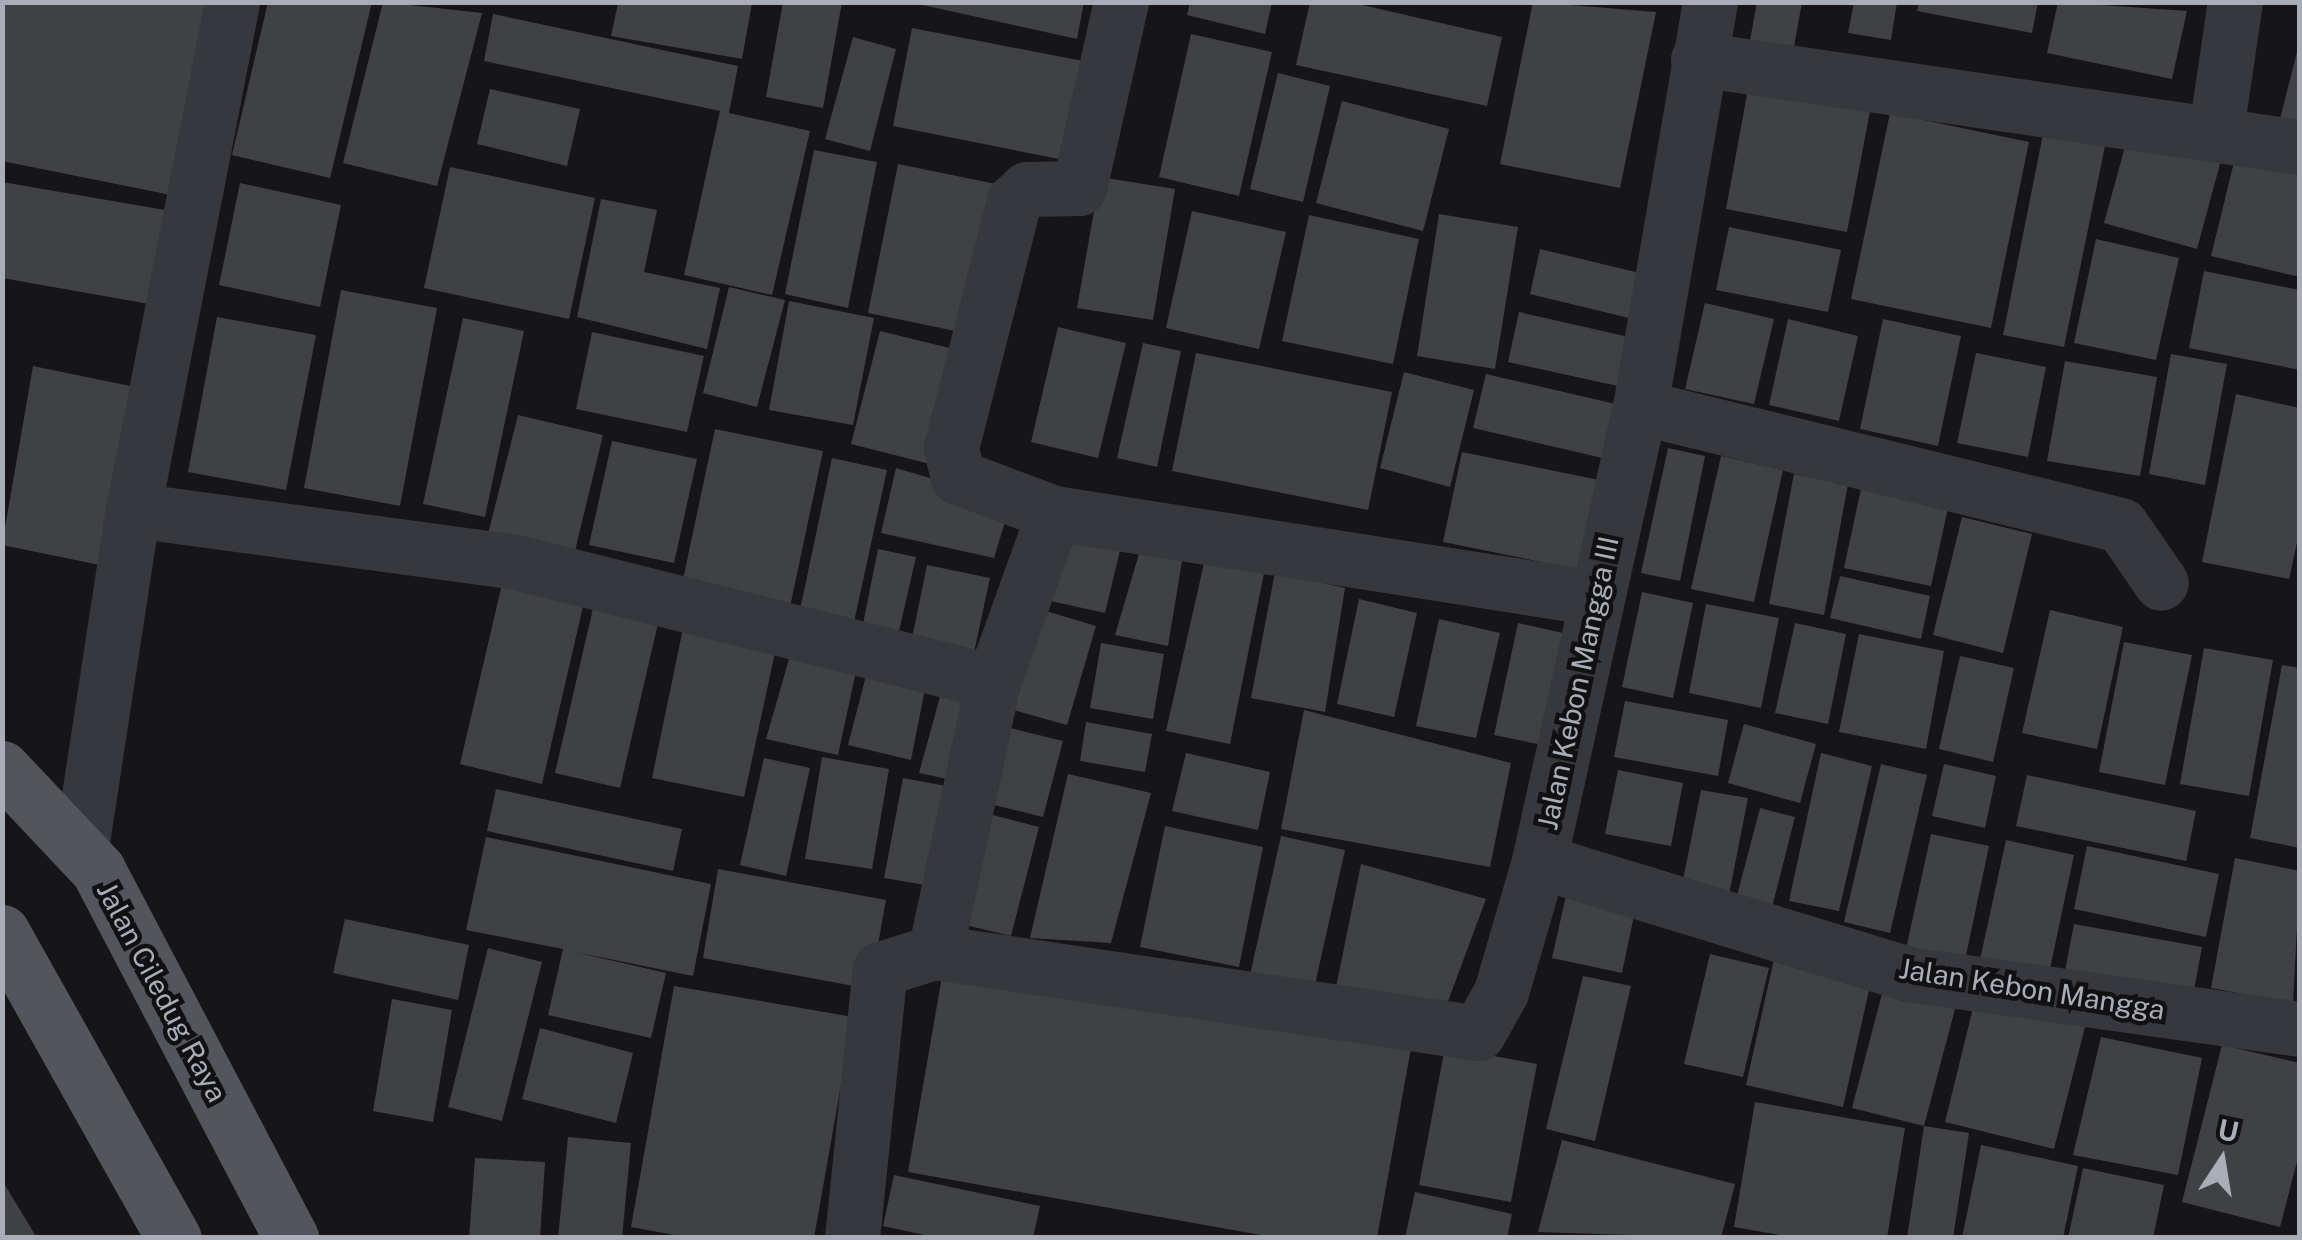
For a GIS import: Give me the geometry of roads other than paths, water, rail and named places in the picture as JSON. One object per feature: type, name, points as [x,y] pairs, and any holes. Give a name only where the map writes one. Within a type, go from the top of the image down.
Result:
[{"type":"main road","name":"Jalan Ciledug Raya","points":[[2,768],[81,848],[291,1238]]},
{"type":"main road","points":[[2,932],[174,1238]]},
{"type":"street","points":[[81,848],[133,510],[232,2]]},
{"type":"street","points":[[1121,2],[1079,188],[1026,189],[1014,201],[951,448],[958,477],[1054,513],[1596,598]]},
{"type":"street","name":"Jalan Kebon Mangga III","points":[[852,1238],[880,969],[935,952],[1478,1033],[1501,992],[1539,861],[1640,407],[1710,2]]},
{"type":"street","points":[[2216,130],[2236,2]]},
{"type":"street","points":[[1698,59],[2216,130],[2300,148]]},
{"type":"street","points":[[1640,407],[2121,525],[2161,583]]},
{"type":"street","points":[[133,510],[512,561],[994,682]]},
{"type":"street","points":[[935,952],[994,682],[1054,513]]},
{"type":"street","name":"Jalan Kebon Mangga","points":[[1539,861],[1908,974],[2300,1029]]}]
